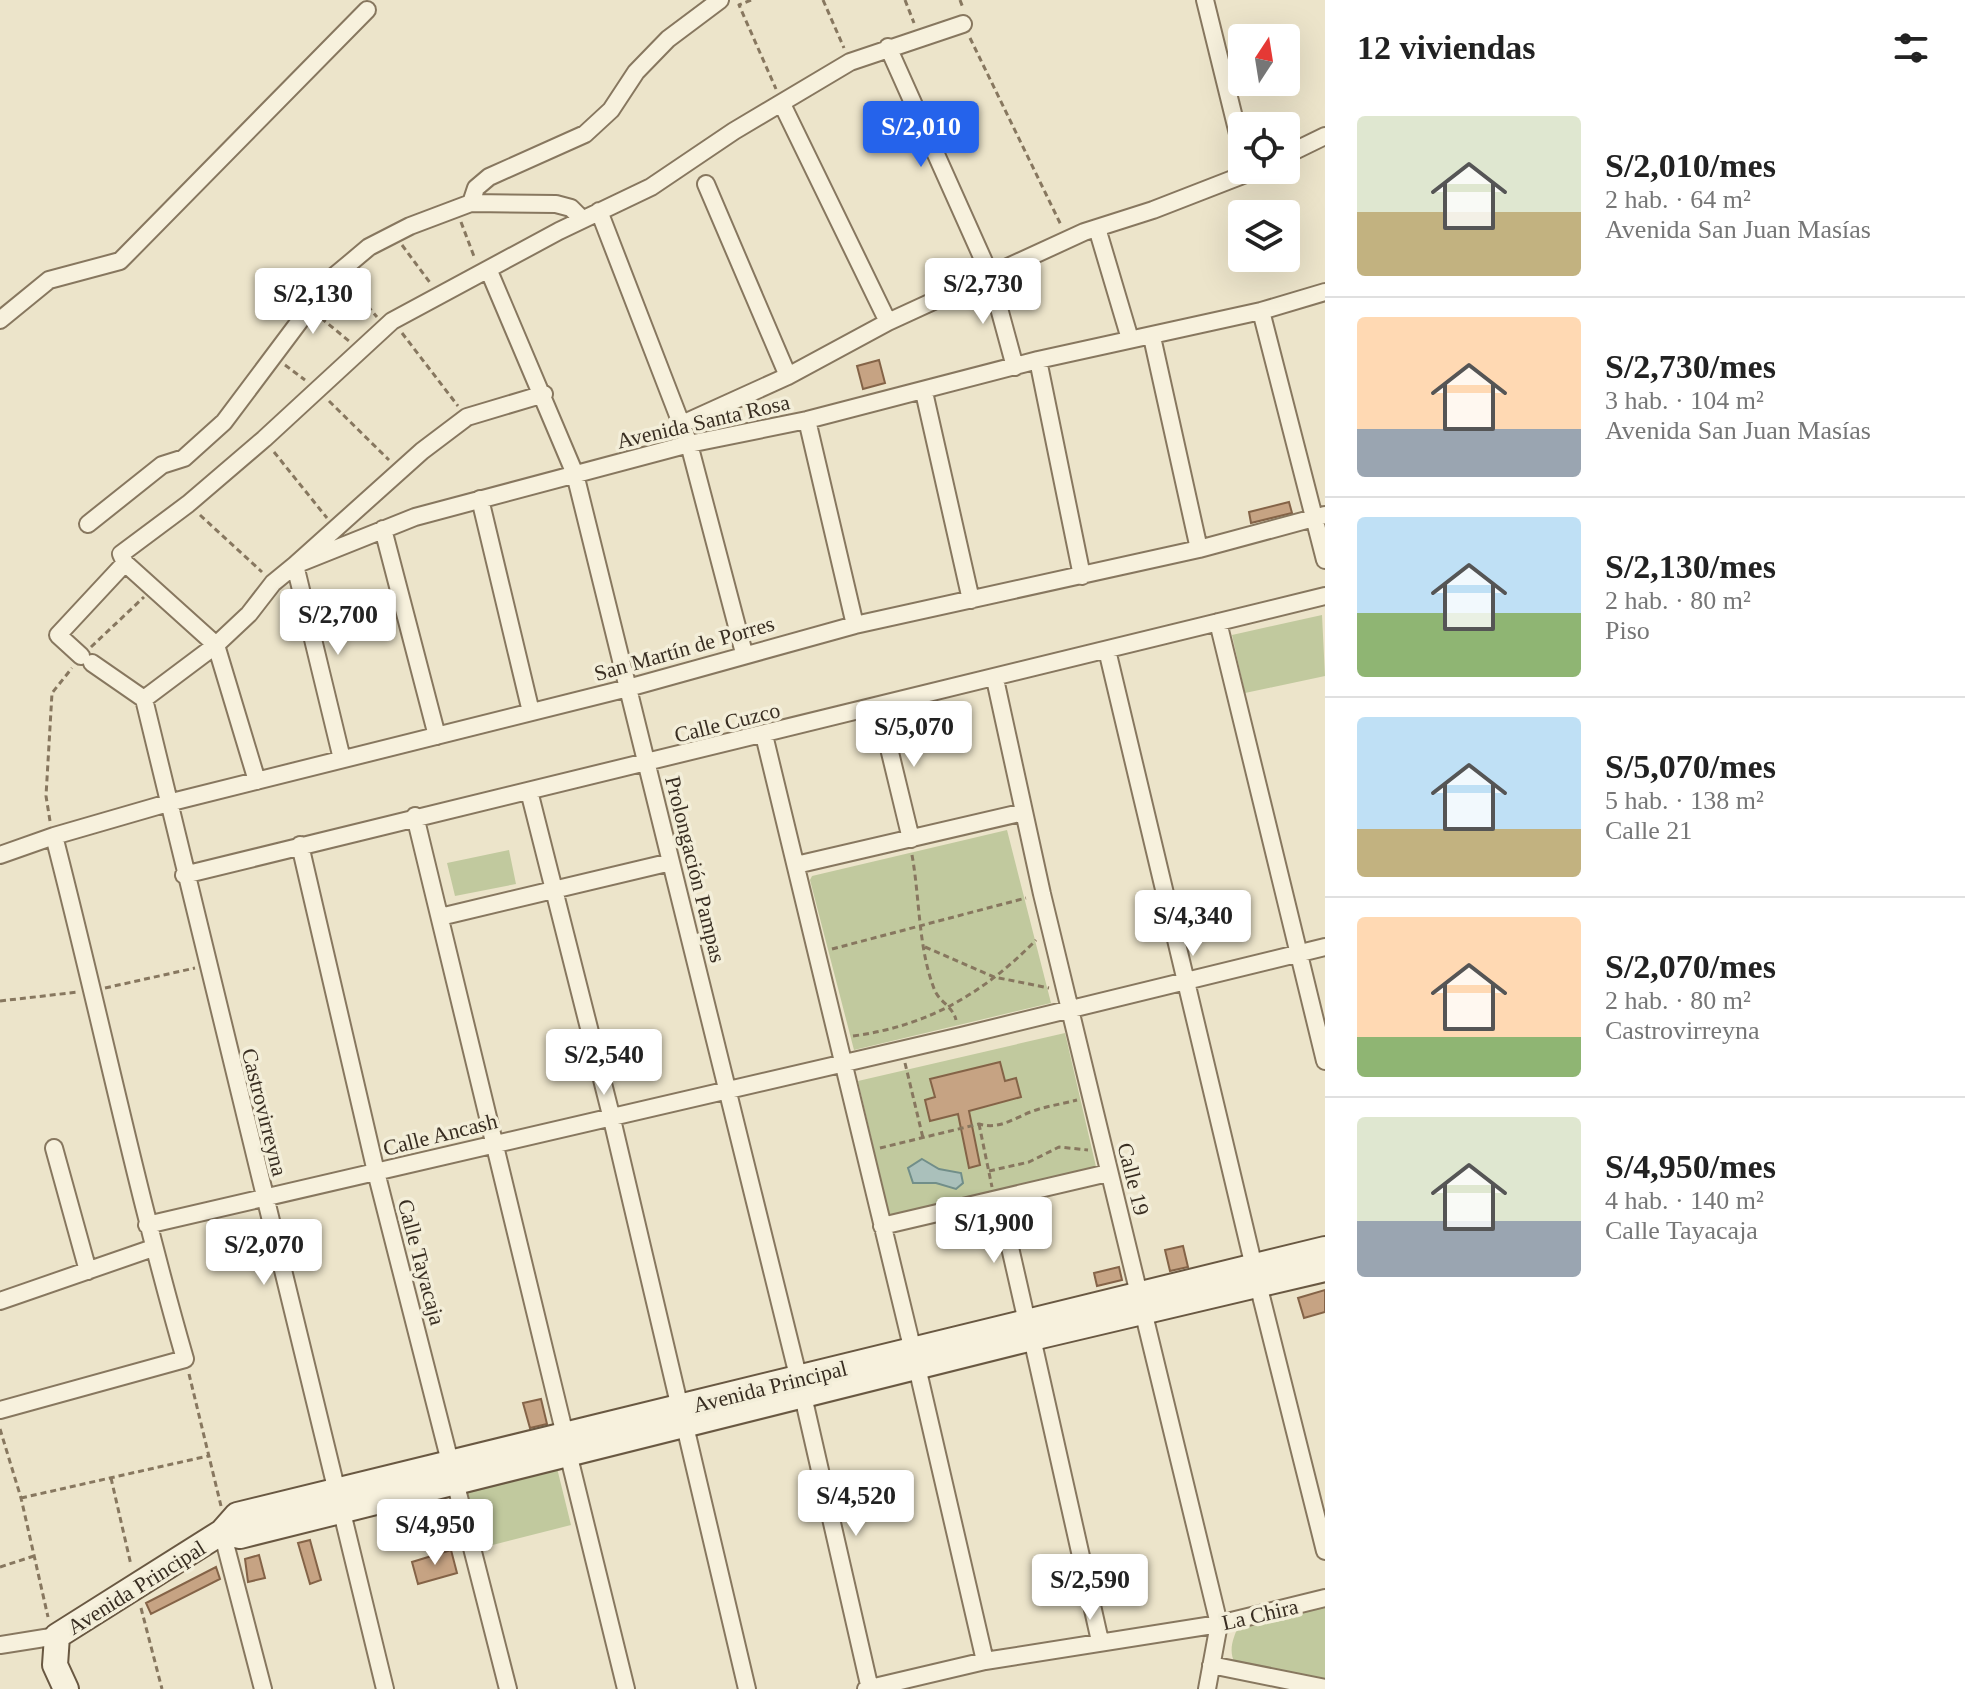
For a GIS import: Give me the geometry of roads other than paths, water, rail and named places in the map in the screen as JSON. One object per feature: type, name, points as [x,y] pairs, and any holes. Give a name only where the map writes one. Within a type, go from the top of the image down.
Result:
[{"type":"street","points":[[464,205],[489,177],[585,134],[611,110],[636,72],[668,39],[720,0]]},
{"type":"street","points":[[1205,0],[1233,112]]},
{"type":"street","points":[[0,320],[49,280],[120,261],[367,10]]},
{"type":"street","points":[[257,781],[216,645],[125,563],[121,554],[131,543],[188,504],[264,439],[388,323],[582,219],[651,187],[850,62],[963,24]]},
{"type":"street","points":[[888,47],[990,275],[1015,367]]},
{"type":"street","points":[[782,104],[888,322]]},
{"type":"street","points":[[1300,148],[1325,136]]},
{"type":"street","points":[[682,424],[788,376],[888,322],[1068,239],[1228,179]]},
{"type":"street","points":[[706,184],[788,376]]},
{"type":"street","points":[[88,524],[164,464],[184,458],[224,422],[308,308],[339,271],[369,247],[393,233],[464,205],[556,204],[571,208],[582,219]]},
{"type":"street","points":[[599,211],[689,444],[744,653]]},
{"type":"street","points":[[1097,228],[1130,339]]},
{"type":"street","name":"Prolongación Pampas","points":[[485,273],[544,394],[575,474],[801,1387],[868,1689]]},
{"type":"street","name":"Avenida Santa Rosa","points":[[144,699],[216,645],[249,614],[273,583],[295,565],[383,529],[480,499],[689,444],[807,420],[1038,360],[1261,311],[1325,292]]},
{"type":"street","points":[[1261,311],[1320,516],[1325,560]]},
{"type":"street","points":[[1152,337],[1199,549]]},
{"type":"street","points":[[1038,360],[1082,576]]},
{"type":"street","points":[[924,392],[971,600]]},
{"type":"street","points":[[342,759],[295,565],[400,471],[467,417],[544,394]]},
{"type":"street","points":[[807,420],[855,625]]},
{"type":"street","points":[[480,499],[531,712]]},
{"type":"street","name":"San Martín de Porres","points":[[0,855],[56,835],[168,803],[628,688],[744,653],[855,625],[1199,549],[1320,516]]},
{"type":"street","points":[[383,529],[437,736]]},
{"type":"street","points":[[125,563],[58,635],[86,660],[144,699]]},
{"type":"street","name":"Calle Cuzco","points":[[184,875],[415,816],[647,764],[1325,596]]},
{"type":"street","points":[[1218,622],[1325,1061]]},
{"type":"street","points":[[1107,650],[1325,1551]]},
{"type":"street","name":"Calle 19","points":[[995,679],[1042,894],[1144,1304],[1219,1624],[1207,1689]]},
{"type":"street","name":"Castrovirreyna","points":[[144,699],[184,875],[385,1689]]},
{"type":"street","points":[[879,707],[910,840]]},
{"type":"street","points":[[764,735],[985,1661]]},
{"type":"street","points":[[529,791],[611,1115],[747,1689]]},
{"type":"street","points":[[796,865],[1024,812]]},
{"type":"street","points":[[415,816],[626,1689]]},
{"type":"street","points":[[0,1410],[185,1359],[147,1225],[95,990],[56,835]]},
{"type":"street","name":"Calle Tayacaja","points":[[300,845],[376,1172],[508,1689]]},
{"type":"street","points":[[440,917],[671,862]]},
{"type":"street","name":"Calle Ancash","points":[[147,1225],[262,1195],[376,1172],[961,1036],[1068,1001],[1185,981],[1325,947]]},
{"type":"street","points":[[54,1148],[88,1271]]},
{"type":"street","points":[[882,1226],[997,1200],[1107,1164]]},
{"type":"street","points":[[997,1200],[1100,1641]]},
{"type":"street","points":[[0,1301],[153,1248]]},
{"type":"street","name":"Avenida Principal","points":[[0,1645],[55,1636],[222,1532],[237,1515],[338,1500],[682,1417],[1256,1275],[1325,1249]]},
{"type":"street","name":"Avenida Principal","points":[[1256,1275],[1325,1269]]},
{"type":"street","points":[[222,1532],[263,1689]]},
{"type":"street","name":"La Chira","points":[[868,1689],[985,1661],[1219,1624],[1325,1598]]},
{"type":"street","points":[[55,1636],[55,1665],[66,1689]]},
{"type":"street","points":[[1211,1665],[1325,1688]]},
{"type":"water","points":[[922,1159],[939,1169],[961,1173],[963,1183],[956,1189],[936,1183],[913,1183],[908,1168]]}]
